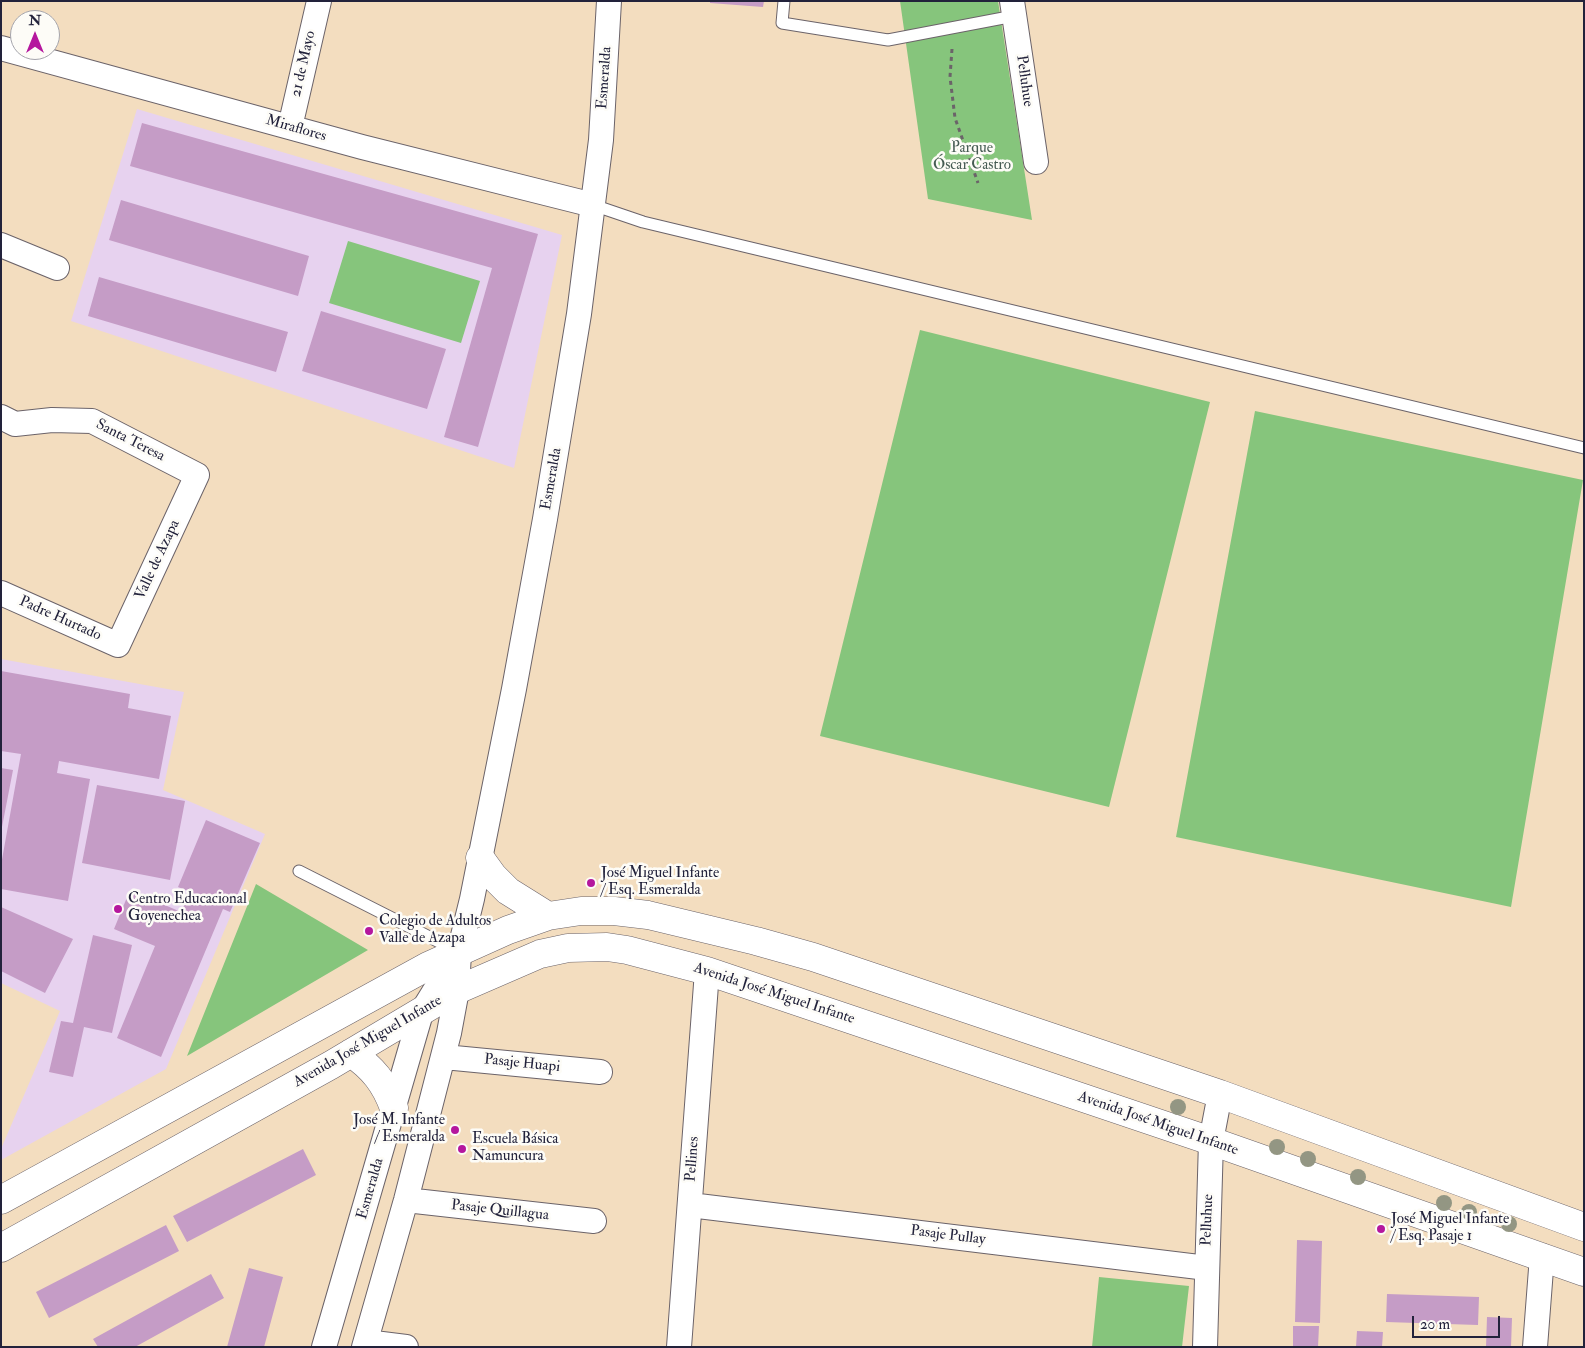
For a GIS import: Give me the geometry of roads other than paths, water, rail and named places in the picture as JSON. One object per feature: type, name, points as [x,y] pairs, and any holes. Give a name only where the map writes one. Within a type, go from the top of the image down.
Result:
[{"type":"main road","points":[[480,858],[493,876],[508,891],[548,916]]},
{"type":"main road","points":[[1,1200],[428,966],[508,930],[548,916],[581,911],[614,911],[648,915],[756,941],[823,960],[1220,1094],[1584,1226]]},
{"type":"main road","name":"Avenida José Miguel Infante","points":[[1,1248],[351,1053],[458,990],[540,954],[568,948],[608,947],[628,950],[707,971],[1210,1141],[1584,1272]]},
{"type":"main road","points":[[351,1053],[375,1073],[388,1092],[394,1108]]},
{"type":"street","name":"21 de Mayo","points":[[290,127],[318,1]]},
{"type":"street","name":"Esmeralda","points":[[365,1345],[444,1056],[458,990],[459,952],[472,899],[514,689],[545,519],[579,314],[593,205],[601,132],[609,1]]},
{"type":"street","name":"Pelluhue","points":[[1013,8],[1036,162]]},
{"type":"street","name":"Miraflores","points":[[1,48],[381,152],[593,205]]},
{"type":"street","points":[[1,245],[58,268]]},
{"type":"street","name":"Santa Teresa","points":[[1,417],[15,424],[52,420],[92,421],[197,475]]},
{"type":"street","name":"Valle de Azapa","points":[[118,645],[197,475]]},
{"type":"street","name":"Padre Hurtado","points":[[1,593],[118,645]]},
{"type":"street","name":"Esmeralda","points":[[324,1347],[421,1013],[459,952]]},
{"type":"street","name":"Pellines","points":[[679,1347],[707,971]]},
{"type":"street","name":"Pasaje Huapi","points":[[444,1056],[600,1072]]},
{"type":"street","name":"Pelluhue","points":[[1205,1347],[1210,1141],[1220,1094]]},
{"type":"street","name":"Pasaje Quillagua","points":[[406,1200],[594,1221]]},
{"type":"street","name":"Pasaje Pullay","points":[[690,1205],[1207,1268]]},
{"type":"street","points":[[1535,1347],[1542,1256]]},
{"type":"street","points":[[365,1345],[406,1347]]},
{"type":"lane","points":[[784,1],[782,23],[888,40],[953,28],[1013,8]]},
{"type":"lane","points":[[593,205],[653,225],[1584,448]]},
{"type":"lane","points":[[299,871],[459,952]]},
{"type":"place","name":"José Miguel Infante / Esq. Esmeralda","points":[[591,883]]},
{"type":"place","name":"Centro Educacional Goyenechea","points":[[118,909]]},
{"type":"place","name":"Colegio de Adultos Valle de Azapa","points":[[369,931]]},
{"type":"place","name":"José M. Infante / Esmeralda","points":[[455,1130]]},
{"type":"place","name":"Escuela Básica Namuncura","points":[[462,1149]]},
{"type":"place","name":"José Miguel Infante / Esq. Pasaje 1","points":[[1381,1229]]},
{"type":"park label","name":"Parque Óscar Castro","points":[[972,158]]}]
